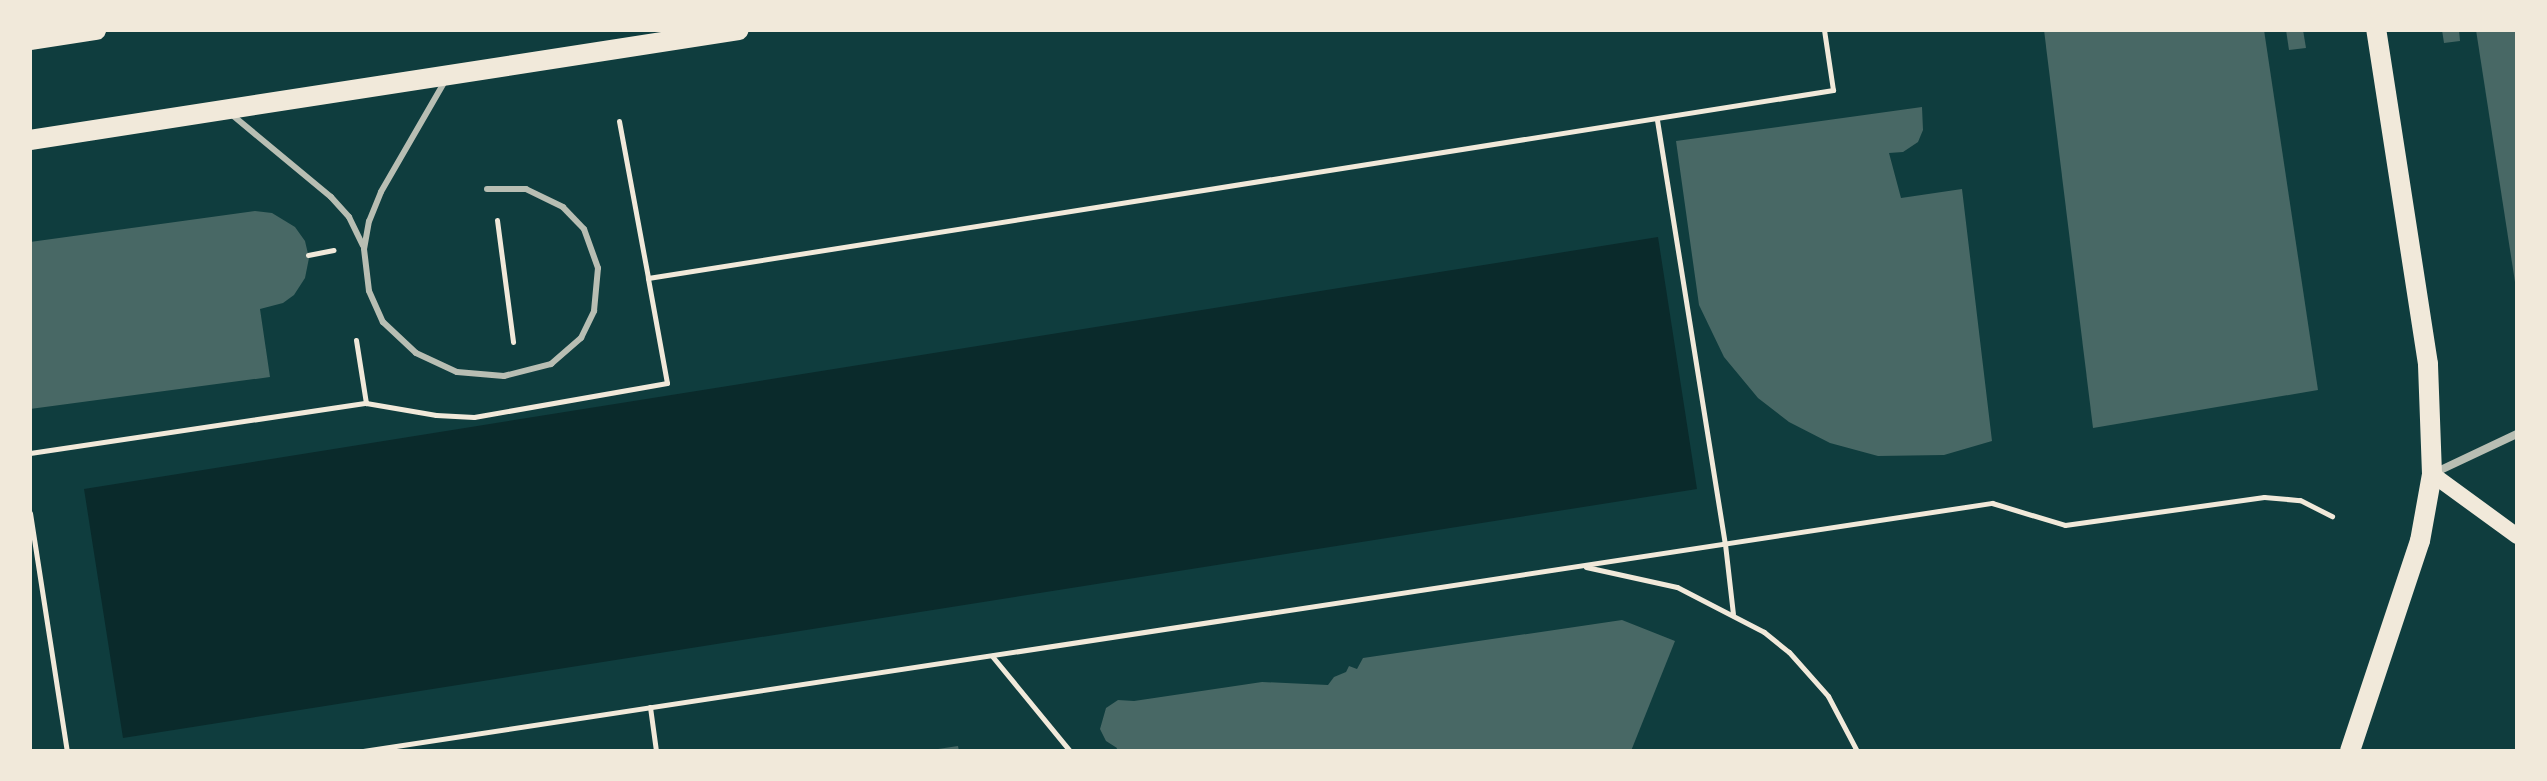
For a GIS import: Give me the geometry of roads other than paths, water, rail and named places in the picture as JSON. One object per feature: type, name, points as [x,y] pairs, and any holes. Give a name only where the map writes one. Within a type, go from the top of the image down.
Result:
[{"type":"main road","points":[[30,40],[96,30]]},
{"type":"main road","points":[[30,140],[739,30]]},
{"type":"main road","points":[[2350,751],[2420,541],[2432,474],[2428,364],[2376,30]]},
{"type":"main road","points":[[2432,474],[2517,536]]},
{"type":"street","points":[[2432,474],[2517,434]]},
{"type":"lane","points":[[449,75],[381,192],[366,231],[364,249],[369,291],[377,312],[390,331],[416,353],[445,368],[483,376],[522,373],[551,364],[572,347],[589,325],[599,283],[595,254],[574,217],[552,200],[526,189],[487,189]]},
{"type":"lane","points":[[226,109],[331,197],[349,217],[364,249]]},
{"type":"water","points":[[1658,237],[1697,489],[123,738],[84,489]]}]
